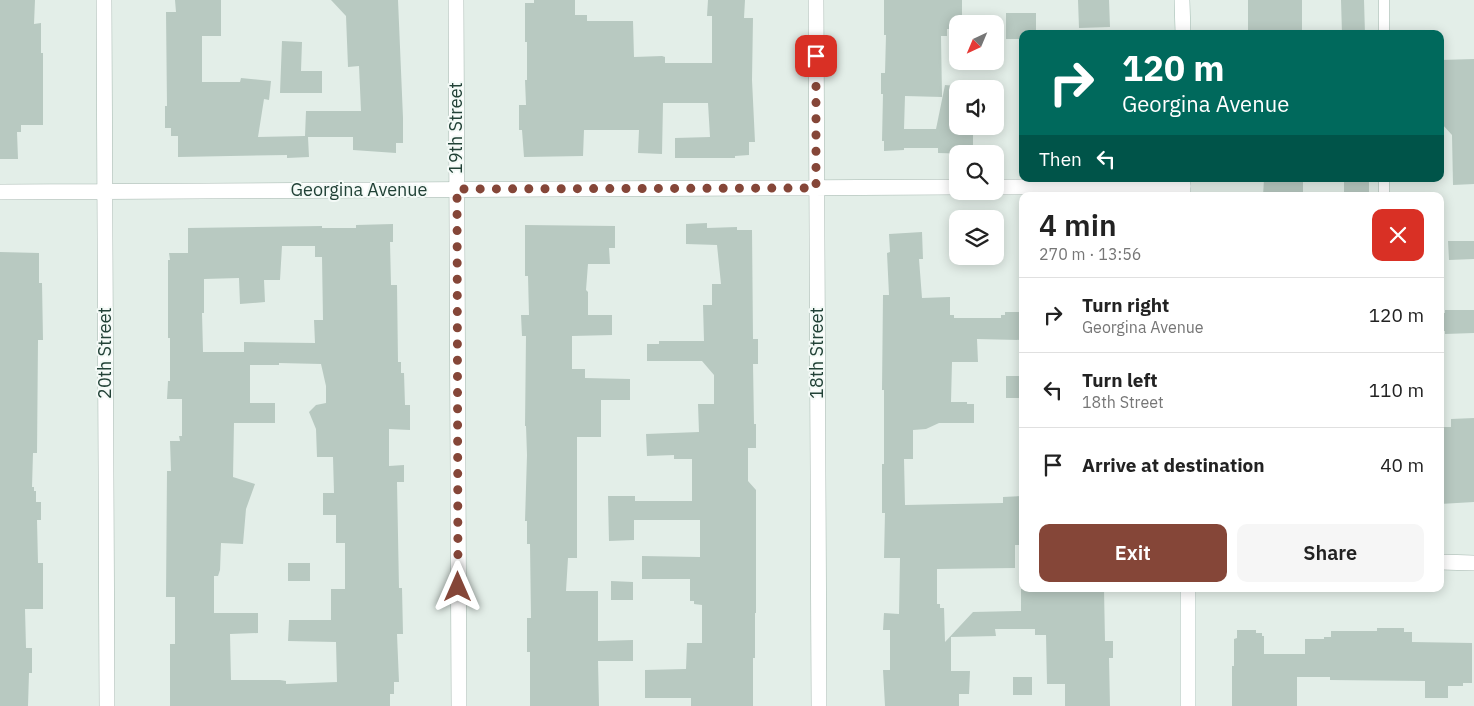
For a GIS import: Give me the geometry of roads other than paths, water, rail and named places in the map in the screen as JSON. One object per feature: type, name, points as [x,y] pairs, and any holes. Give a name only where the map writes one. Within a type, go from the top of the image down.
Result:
[{"type":"street","name":"20th Street","points":[[104,0],[107,706]]},
{"type":"street","name":"19th Street","points":[[456,0],[459,706]]},
{"type":"street","name":"18th Street","points":[[816,0],[819,706]]},
{"type":"street","points":[[1182,0],[1183,30]]},
{"type":"street","name":"Georgina Avenue","points":[[0,192],[949,187]]},
{"type":"street","points":[[1004,187],[1183,187]]},
{"type":"street","points":[[1444,562],[1474,563]]},
{"type":"street","points":[[1188,592],[1188,706]]},
{"type":"lane","points":[[1384,0],[1384,30]]}]
